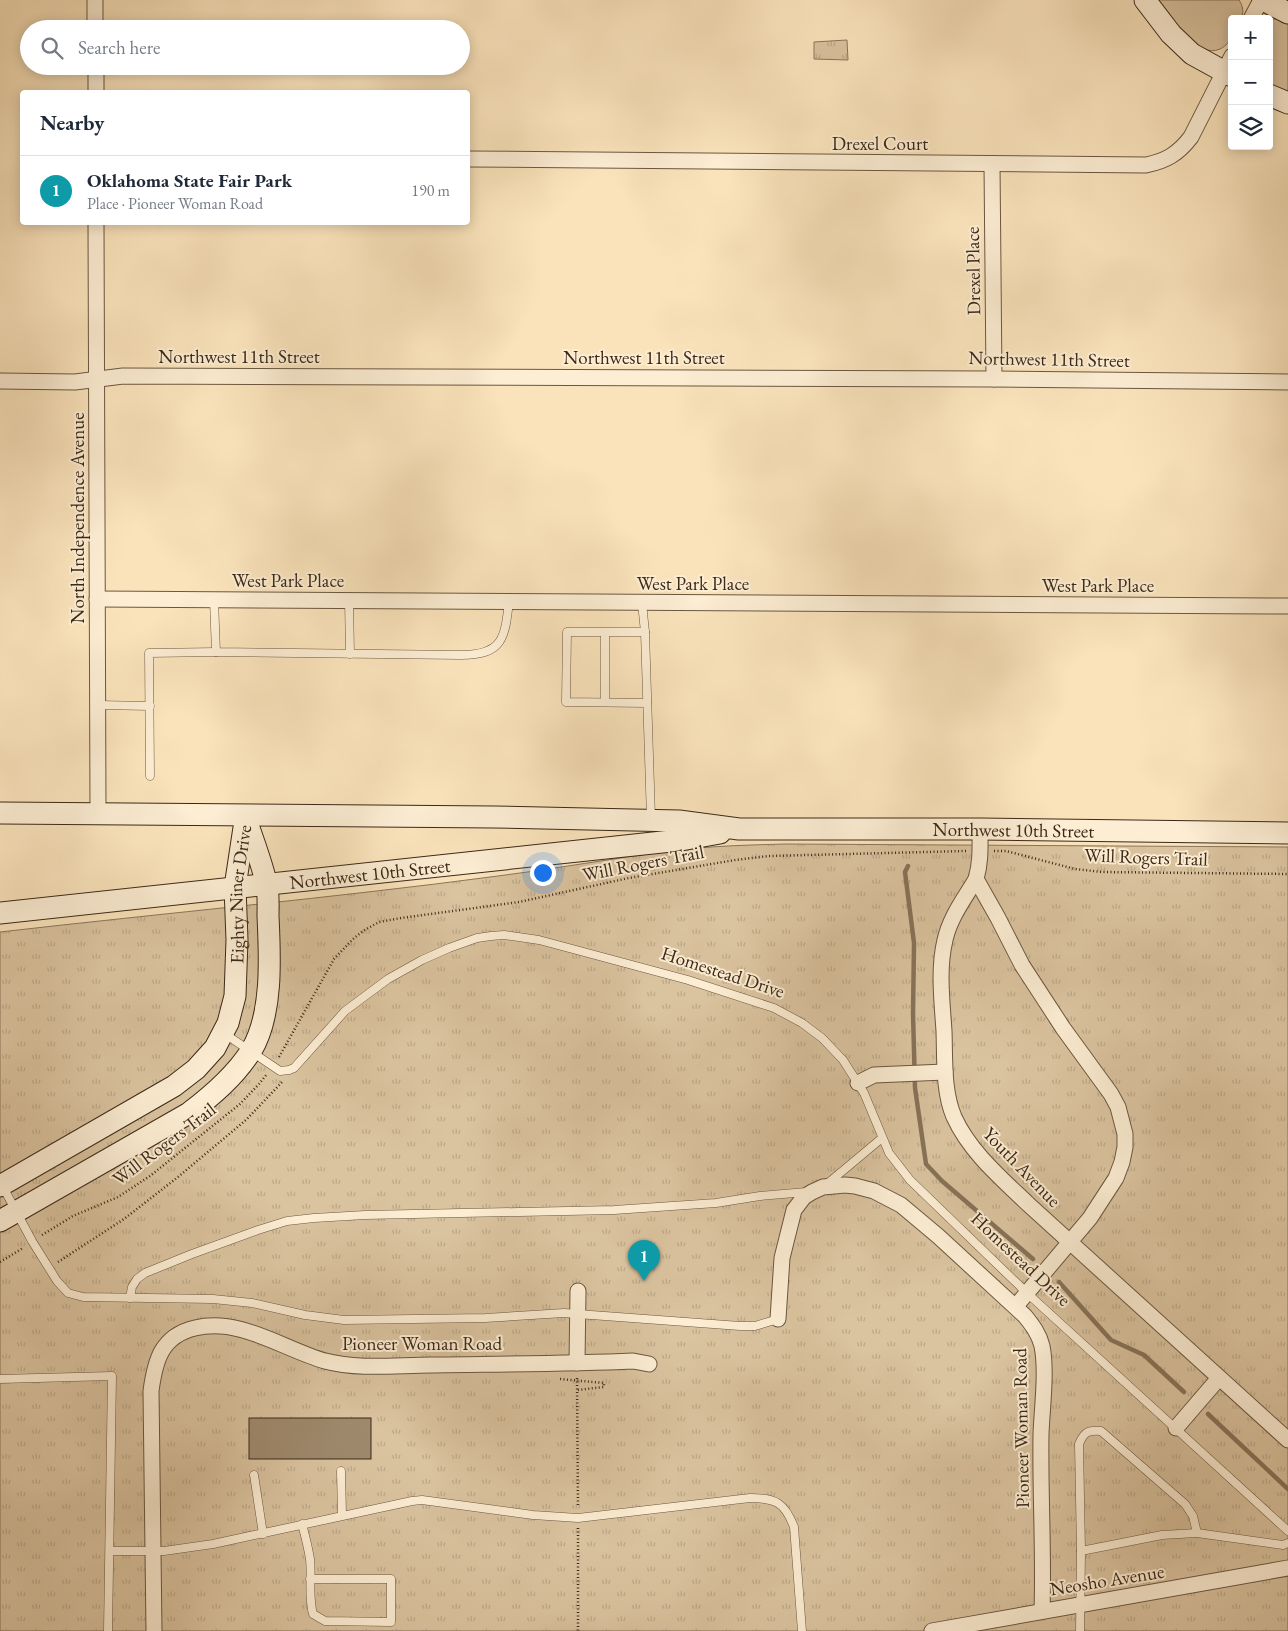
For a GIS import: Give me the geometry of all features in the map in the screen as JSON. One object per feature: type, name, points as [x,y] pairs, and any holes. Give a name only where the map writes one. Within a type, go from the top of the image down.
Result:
[{"type":"main road","points":[[1145,0],[1171,34],[1192,54],[1228,68]]},
{"type":"main road","points":[[1262,0],[1288,13]]},
{"type":"main road","points":[[1273,97],[1288,103]]},
{"type":"main road","name":"Northwest 10th Street","points":[[0,813],[651,820],[679,821],[740,829],[980,829],[1288,833]]},
{"type":"main road","name":"Eighty Niner Drive","points":[[8,1216],[189,1113],[213,1096],[223,1086],[251,1050],[258,1038],[266,1008],[269,946],[267,884],[245,816]]},
{"type":"main road","name":"Eighty Niner Drive","points":[[1,1185],[174,1086],[196,1069],[215,1048],[228,1023],[235,996],[237,940],[235,886],[245,816]]},
{"type":"main road","name":"Northwest 10th Street","points":[[0,913],[235,886],[681,840],[740,829]]},
{"type":"street","points":[[95,0],[96,20]]},
{"type":"street","points":[[1253,15],[1262,0]]},
{"type":"street","name":"Drexel Court","points":[[470,160],[1146,165],[1167,159],[1176,154],[1191,137],[1228,70]]},
{"type":"street","points":[[96,75],[96,90]]},
{"type":"street","name":"Drexel Place","points":[[992,164],[994,378]]},
{"type":"street","name":"North Independence Avenue","points":[[96,225],[98,814]]},
{"type":"street","name":"Northwest 11th Street","points":[[0,381],[75,382],[123,376],[994,378],[1288,382]]},
{"type":"street","name":"West Park Place","points":[[97,599],[1288,606]]},
{"type":"street","name":"Youth Avenue","points":[[980,829],[980,863],[976,879],[951,923],[942,954],[945,1072],[953,1116],[971,1145],[991,1168],[1028,1204],[1288,1440]]},
{"type":"street","points":[[976,879],[1022,965],[1063,1028],[1111,1094],[1122,1120],[1125,1147],[1116,1178],[1090,1218],[1071,1243],[1016,1306]]},
{"type":"street","points":[[858,1083],[874,1075],[945,1072]]},
{"type":"street","name":"Pioneer Woman Road","points":[[818,1190],[845,1185],[855,1186],[874,1191],[901,1205],[1016,1306],[1037,1331],[1042,1345],[1043,1359],[1041,1436],[1042,1611]]},
{"type":"street","points":[[778,1319],[782,1258],[790,1222],[794,1210],[804,1198],[818,1190]]},
{"type":"street","points":[[577,1363],[578,1291]]},
{"type":"street","name":"Pioneer Woman Road","points":[[154,1631],[150,1414],[153,1376],[156,1364],[165,1345],[182,1332],[202,1327],[227,1327],[269,1339],[314,1358],[344,1364],[633,1361],[649,1364]]},
{"type":"street","points":[[1176,1428],[1220,1378]]},
{"type":"street","name":"Neosho Avenue","points":[[932,1631],[1288,1568]]},
{"type":"lane","points":[[214,600],[216,652]]},
{"type":"lane","points":[[349,600],[350,654]]},
{"type":"lane","points":[[150,776],[149,653],[461,655],[484,653],[502,638],[509,601]]},
{"type":"lane","points":[[642,603],[645,632],[651,820]]},
{"type":"lane","points":[[645,632],[566,632],[566,702],[647,702]]},
{"type":"lane","points":[[604,633],[604,702]]},
{"type":"lane","points":[[98,705],[150,706]]},
{"type":"lane","name":"Homestead Drive","points":[[285,1071],[294,1068],[345,1011],[388,979],[422,960],[477,938],[504,935],[539,940],[688,980],[774,1008],[802,1023],[822,1038],[842,1060],[858,1083],[889,1153],[910,1180],[1027,1293],[1288,1531]]},
{"type":"lane","points":[[223,1033],[276,1068],[285,1071]]},
{"type":"lane","points":[[130,1298],[132,1287],[137,1279],[145,1273],[258,1230],[286,1222],[314,1218],[365,1215],[614,1210],[708,1204],[818,1190],[882,1138]]},
{"type":"lane","points":[[1,1185],[8,1216],[32,1242],[57,1282],[68,1293],[83,1297],[233,1300],[305,1315],[344,1320],[485,1318],[578,1313],[637,1319],[756,1326],[778,1319]]},
{"type":"lane","points":[[0,1379],[112,1376],[108,1631]]},
{"type":"lane","points":[[1080,1631],[1079,1444],[1083,1434],[1090,1430],[1101,1431],[1184,1504],[1193,1516],[1197,1533]]},
{"type":"lane","points":[[341,1471],[342,1515]]},
{"type":"lane","points":[[254,1475],[262,1534]]},
{"type":"lane","points":[[110,1551],[153,1551],[186,1548],[262,1534],[403,1502],[422,1500],[533,1515],[591,1517],[750,1498],[764,1498],[775,1501],[783,1506],[790,1515],[794,1528],[802,1631]]},
{"type":"lane","points":[[302,1524],[310,1560],[310,1579],[310,1602],[313,1614],[325,1621],[391,1622],[391,1579],[310,1579]]},
{"type":"lane","points":[[1081,1551],[1162,1535],[1197,1533],[1283,1545],[1288,1543]]},
{"type":"path","name":"Will Rogers Trail","points":[[284,1051],[334,959],[363,930],[379,922],[519,902],[629,878],[735,860],[769,856],[958,851]]},
{"type":"path","name":"Will Rogers Trail","points":[[1006,851],[1075,869],[1102,872],[1288,874]]},
{"type":"path","points":[[48,1267],[79,1250],[124,1219],[246,1120],[282,1083],[285,1071]]},
{"type":"path","name":"Will Rogers Trail","points":[[0,1262],[73,1216],[118,1196],[150,1176],[240,1104],[260,1084]]},
{"type":"path","points":[[558,1379],[577,1380],[604,1384],[604,1387],[577,1389],[577,1380]]},
{"type":"green space","points":[[1156,0],[1239,0],[1242,7],[1243,15],[1228,15],[1228,42],[1220,49],[1211,51],[1202,48],[1176,25]]},
{"type":"green space","points":[[1273,19],[1282,19],[1288,23],[1288,94],[1273,87]]},
{"type":"green space","points":[[847,40],[848,60],[814,59],[814,42]]},
{"type":"green space","points":[[786,844],[1288,847],[1288,1631],[0,1631],[0,932],[436,884],[685,849]]},
{"type":"building","points":[[249,1418],[371,1418],[371,1459],[249,1459]]},
{"type":"waterway","points":[[908,866],[905,872],[914,943],[915,1088],[926,1164],[942,1181],[1033,1259]]},
{"type":"waterway","points":[[1059,1282],[1111,1340],[1144,1355],[1184,1392]]},
{"type":"waterway","points":[[1208,1414],[1288,1489]]},
{"type":"place","name":"Oklahoma State Fair Park","points":[[644,1281]]}]
